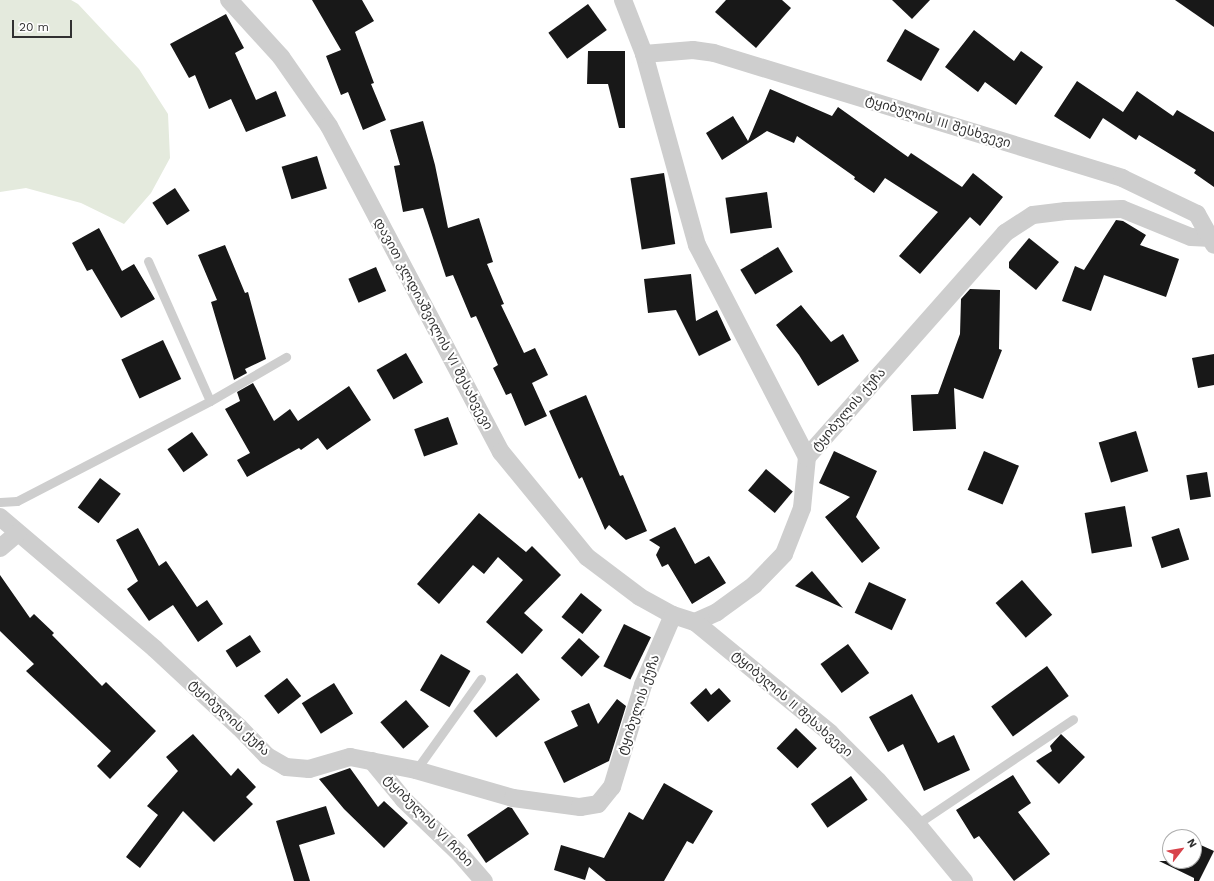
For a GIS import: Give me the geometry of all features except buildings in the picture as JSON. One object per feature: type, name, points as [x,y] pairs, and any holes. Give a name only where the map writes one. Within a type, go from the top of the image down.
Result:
[{"type":"street","name":"დავით კლდიაშვილის VI შესახვევი","points":[[228,0],[281,57],[329,126],[501,452],[587,557],[640,597],[673,616]]},
{"type":"street","points":[[622,0],[644,54],[697,245],[807,458]]},
{"type":"street","name":"ტყიბულის III შესხვევი","points":[[644,54],[693,50],[714,53],[1122,178],[1197,214],[1213,240]]},
{"type":"street","name":"ტყიბულის ქუჩა","points":[[695,622],[717,612],[754,585],[784,554],[802,508],[807,458],[1004,233],[1033,215],[1066,210],[1122,209],[1191,237],[1213,240]]},
{"type":"street","name":"ტყიბულის ქუჩა","points":[[0,517],[155,649],[239,727],[267,756],[286,767],[309,769],[350,757],[416,770],[513,798],[580,807],[598,804],[612,787],[643,685],[673,616]]},
{"type":"street","points":[[0,548],[18,533]]},
{"type":"street","points":[[673,616],[695,622]]},
{"type":"street","name":"ტყიბულის II შესახვევი","points":[[695,622],[830,733],[878,781],[917,824],[964,881]]},
{"type":"street","name":"ტყიბულის VI ჩიხი","points":[[372,762],[404,800],[461,855],[484,881]]},
{"type":"lane","points":[[148,261],[210,401]]},
{"type":"lane","points":[[0,502],[17,501],[210,401],[286,357]]},
{"type":"lane","points":[[416,770],[481,679]]},
{"type":"lane","points":[[917,824],[1073,719]]},
{"type":"shaded area","points":[[0,0],[71,0],[78,4],[139,69],[168,114],[170,158],[151,193],[124,224],[81,203],[26,188],[0,192]]}]
